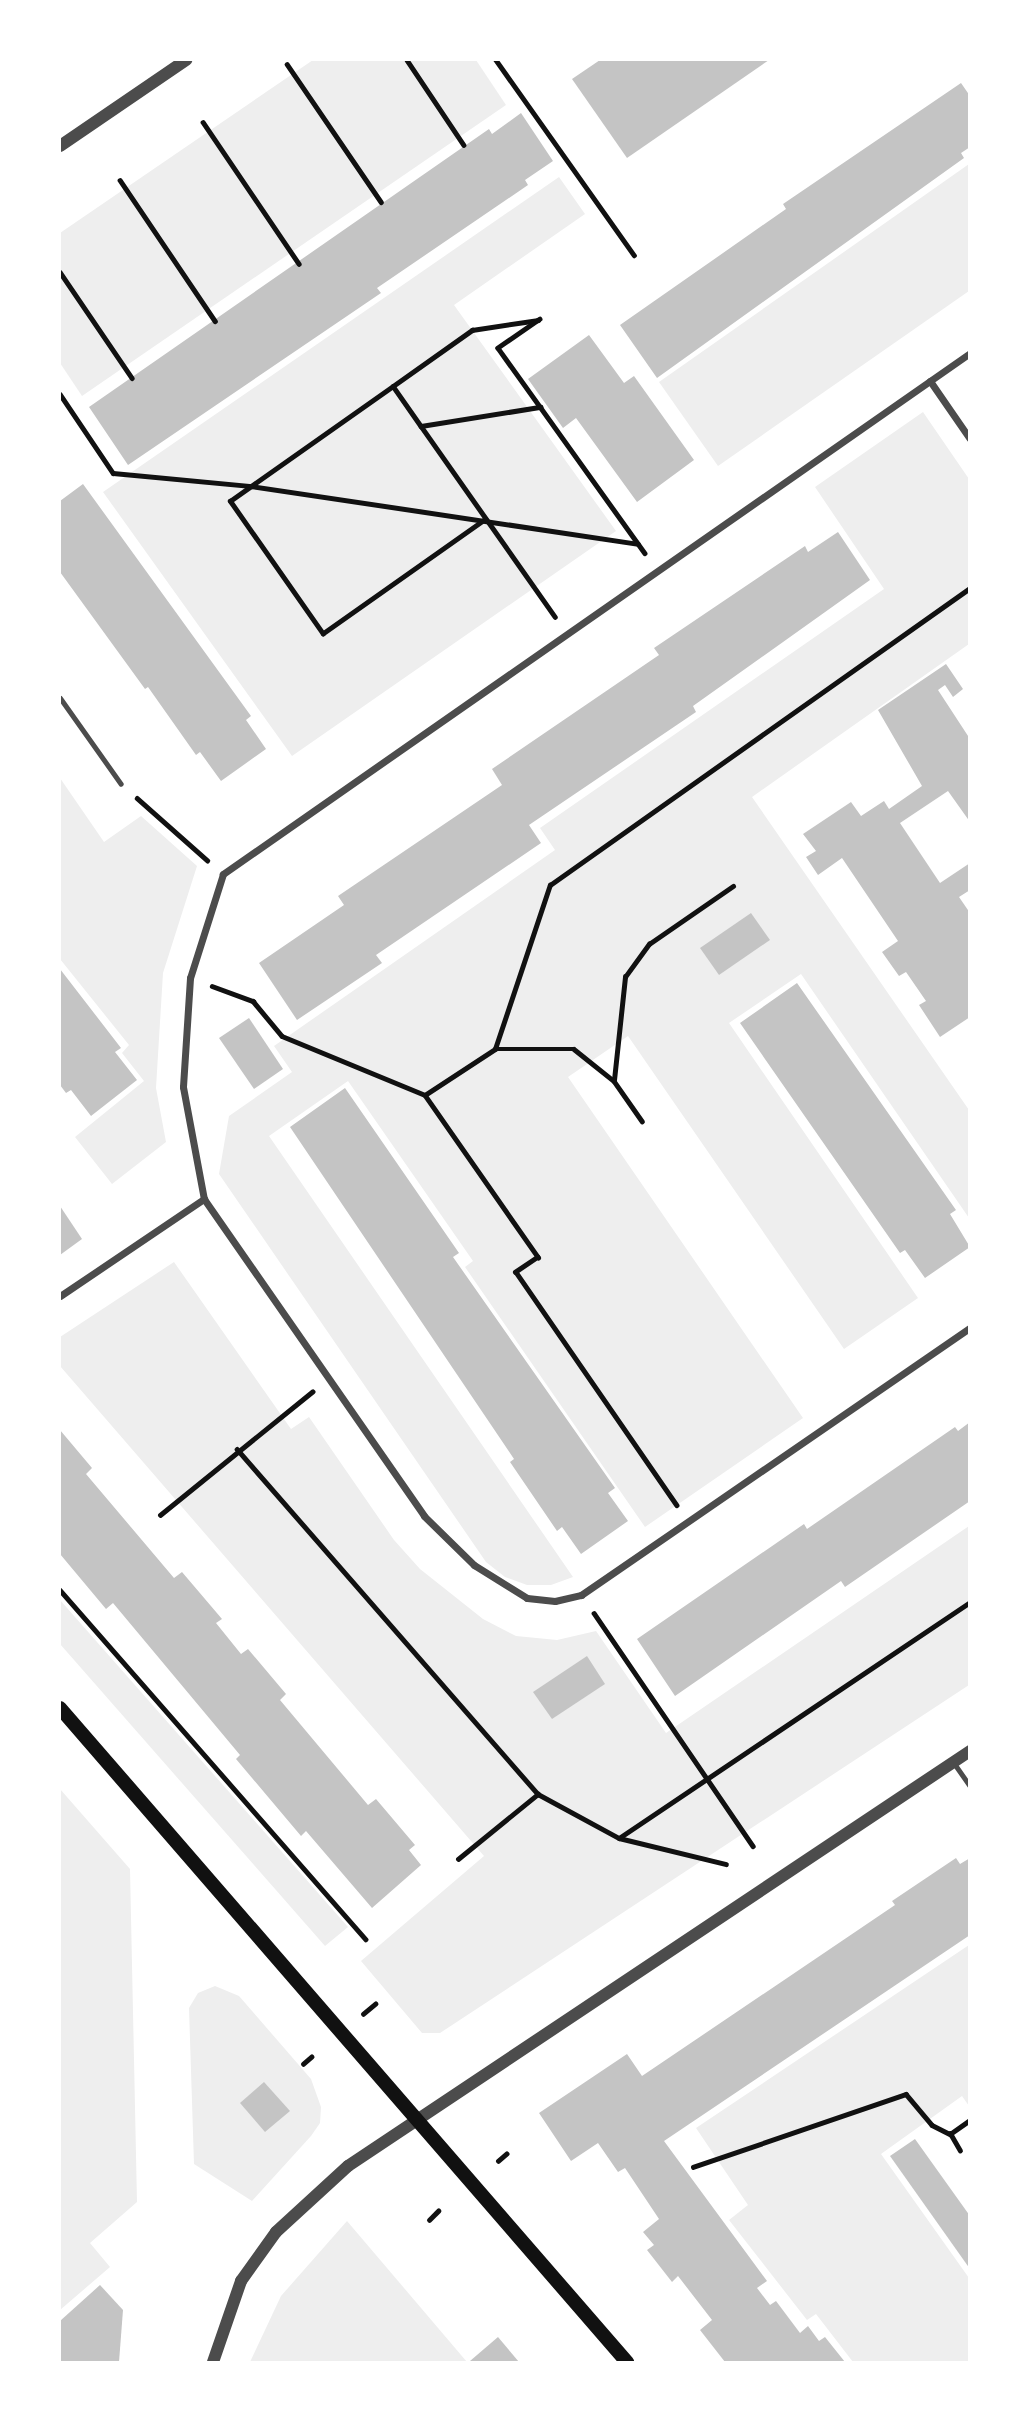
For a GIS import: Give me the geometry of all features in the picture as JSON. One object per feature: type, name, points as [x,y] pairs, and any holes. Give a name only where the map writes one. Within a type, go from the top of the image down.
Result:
[{"type":"main road","points":[[60,1708],[417,2116],[627,2362]]},
{"type":"street","points":[[60,146],[186,60]]},
{"type":"street","points":[[970,353],[223,874],[190,978],[183,1087],[204,1199],[424,1516],[474,1565],[527,1598],[555,1601],[582,1595],[970,1328]]},
{"type":"street","points":[[930,381],[970,439]]},
{"type":"street","points":[[60,1296],[204,1199]]},
{"type":"street","points":[[213,2362],[241,2281],[276,2232],[348,2166],[417,2116],[970,1751]]},
{"type":"lane","points":[[60,698],[121,784]]},
{"type":"lane","points":[[953,1762],[970,1786]]},
{"type":"path","points":[[407,60],[464,145]]},
{"type":"path","points":[[496,60],[634,255]]},
{"type":"path","points":[[287,64],[381,202]]},
{"type":"path","points":[[203,122],[299,264]]},
{"type":"path","points":[[120,180],[215,321]]},
{"type":"path","points":[[60,272],[132,378]]},
{"type":"path","points":[[486,519],[323,634],[230,501],[472,330],[540,319],[498,348],[657,572]]},
{"type":"path","points":[[393,386],[567,634]]},
{"type":"path","points":[[60,394],[113,473],[251,486],[486,519],[638,544]]},
{"type":"path","points":[[421,426],[540,407]]},
{"type":"path","points":[[495,1049],[550,884],[970,588]]},
{"type":"path","points":[[121,784],[223,874]]},
{"type":"path","points":[[614,1081],[625,977],[649,944],[733,886]]},
{"type":"path","points":[[190,978],[253,1001],[282,1036],[425,1095],[538,1257],[516,1272],[689,1522]]},
{"type":"path","points":[[425,1095],[495,1049],[574,1049],[614,1081],[642,1121]]},
{"type":"path","points":[[160,1514],[237,1449],[329,1379]]},
{"type":"path","points":[[237,1449],[538,1794],[619,1838],[726,1864]]},
{"type":"path","points":[[60,1590],[366,1939]]},
{"type":"path","points":[[582,1595],[753,1846]]},
{"type":"path","points":[[619,1838],[970,1602]]},
{"type":"path","points":[[458,1859],[538,1794]]},
{"type":"path","points":[[363,2014],[376,2004]]},
{"type":"path","points":[[303,2064],[311,2057]]},
{"type":"path","points":[[693,2167],[906,2094],[932,2125],[950,2134],[960,2151]]},
{"type":"path","points":[[950,2134],[970,2120]]},
{"type":"path","points":[[498,2161],[506,2154]]},
{"type":"path","points":[[429,2220],[438,2211]]},
{"type":"shaded area","points":[[313,60],[476,60],[506,105],[82,396],[60,363],[60,233]]},
{"type":"shaded area","points":[[969,164],[969,291],[718,466],[659,382]]},
{"type":"shaded area","points":[[559,177],[585,214],[454,305],[616,531],[292,756],[103,492]]},
{"type":"shaded area","points":[[923,412],[969,479],[969,644],[752,797],[969,1110],[969,1218],[801,974],[729,1023],[918,1298],[844,1349],[628,1036],[568,1077],[803,1418],[645,1527],[465,1267],[473,1261],[348,1081],[269,1136],[573,1577],[551,1585],[527,1585],[505,1577],[486,1562],[219,1174],[229,1116],[292,1072],[274,1046],[555,850],[540,828],[884,589],[815,487]]},
{"type":"shaded area","points":[[60,778],[104,842],[141,816],[197,866],[163,973],[156,1088],[166,1142],[112,1184],[75,1137],[144,1081],[122,1053],[129,1045],[60,959]]},
{"type":"shaded area","points":[[174,1262],[291,1429],[309,1417],[394,1540],[420,1569],[483,1619],[516,1636],[557,1640],[596,1631],[666,1733],[969,1526],[969,1685],[440,2033],[422,2033],[361,1961],[484,1856],[60,1366],[60,1337]]},
{"type":"shaded area","points":[[60,1600],[348,1927],[325,1946],[60,1644]]},
{"type":"shaded area","points":[[60,1789],[130,1869],[137,2202],[90,2243],[110,2267],[60,2310]]},
{"type":"shaded area","points":[[969,1945],[969,2106],[962,2096],[881,2154],[969,2278],[969,2362],[853,2362],[816,2314],[807,2320],[729,2220],[748,2205],[696,2128]]},
{"type":"shaded area","points":[[215,1986],[239,1996],[311,2079],[321,2107],[320,2123],[311,2136],[252,2201],[194,2164],[189,2008],[198,1993]]},
{"type":"shaded area","points":[[347,2221],[467,2362],[250,2362],[281,2296]]},
{"type":"building","points":[[600,60],[769,60],[627,158],[572,79]]},
{"type":"building","points":[[961,83],[970,96],[970,147],[961,153],[964,158],[657,378],[620,325],[786,209],[783,204]]},
{"type":"building","points":[[521,113],[553,161],[525,180],[528,185],[377,288],[381,293],[128,465],[89,407],[489,129],[492,134]]},
{"type":"building","points":[[589,335],[624,383],[634,376],[694,460],[637,502],[576,418],[563,428],[528,379]]},
{"type":"building","points":[[83,484],[251,716],[246,720],[266,749],[221,781],[200,752],[196,755],[148,687],[145,689],[60,572],[60,501]]},
{"type":"building","points":[[838,532],[870,580],[693,706],[696,712],[529,825],[541,843],[376,955],[382,963],[297,1020],[259,963],[344,905],[338,896],[502,785],[492,769],[659,655],[654,648],[805,546],[808,552]]},
{"type":"building","points":[[946,664],[963,689],[953,697],[945,685],[938,690],[970,739],[970,822],[948,791],[900,823],[940,883],[970,863],[970,890],[959,897],[970,913],[970,1017],[940,1037],[919,1005],[926,1001],[906,972],[899,976],[882,952],[898,941],[842,858],[818,875],[806,857],[816,851],[803,834],[851,802],[861,816],[884,801],[889,809],[922,786],[878,710]]},
{"type":"building","points":[[751,913],[770,940],[719,975],[700,948]]},
{"type":"building","points":[[60,969],[121,1048],[115,1052],[137,1080],[91,1116],[71,1090],[66,1093],[60,1085]]},
{"type":"building","points":[[797,983],[956,1210],[950,1214],[970,1247],[925,1278],[905,1250],[900,1253],[740,1023]]},
{"type":"building","points":[[249,1018],[283,1069],[254,1089],[219,1038]]},
{"type":"building","points":[[345,1088],[459,1253],[453,1257],[615,1488],[608,1493],[628,1521],[581,1554],[562,1527],[557,1531],[510,1462],[514,1459],[290,1127]]},
{"type":"building","points":[[60,1206],[82,1239],[60,1255]]},
{"type":"building","points":[[970,1422],[970,1501],[845,1587],[841,1581],[675,1696],[637,1639],[804,1524],[807,1529],[955,1427],[958,1431]]},
{"type":"building","points":[[60,1430],[92,1468],[86,1474],[174,1578],[182,1572],[222,1619],[216,1623],[241,1654],[248,1649],[286,1694],[280,1700],[368,1805],[376,1799],[415,1845],[409,1850],[421,1865],[372,1908],[306,1831],[301,1836],[236,1759],[240,1755],[113,1603],[106,1609],[60,1554]]},
{"type":"building","points":[[587,1656],[605,1684],[552,1719],[533,1692]]},
{"type":"building","points":[[956,1858],[960,1864],[970,1858],[970,1935],[664,2141],[767,2281],[757,2288],[770,2305],[776,2301],[800,2333],[808,2326],[819,2341],[825,2337],[845,2362],[725,2362],[700,2330],[712,2320],[678,2276],[672,2282],[647,2250],[654,2245],[643,2232],[659,2219],[625,2168],[618,2172],[598,2143],[571,2161],[539,2113],[627,2054],[642,2076],[895,1905],[892,1901]]},
{"type":"building","points":[[264,2082],[290,2111],[265,2132],[240,2103]]},
{"type":"building","points":[[915,2139],[970,2216],[970,2269],[890,2156]]},
{"type":"building","points":[[100,2285],[123,2310],[119,2362],[60,2362],[60,2321]]},
{"type":"building","points":[[498,2337],[519,2362],[470,2361]]}]
